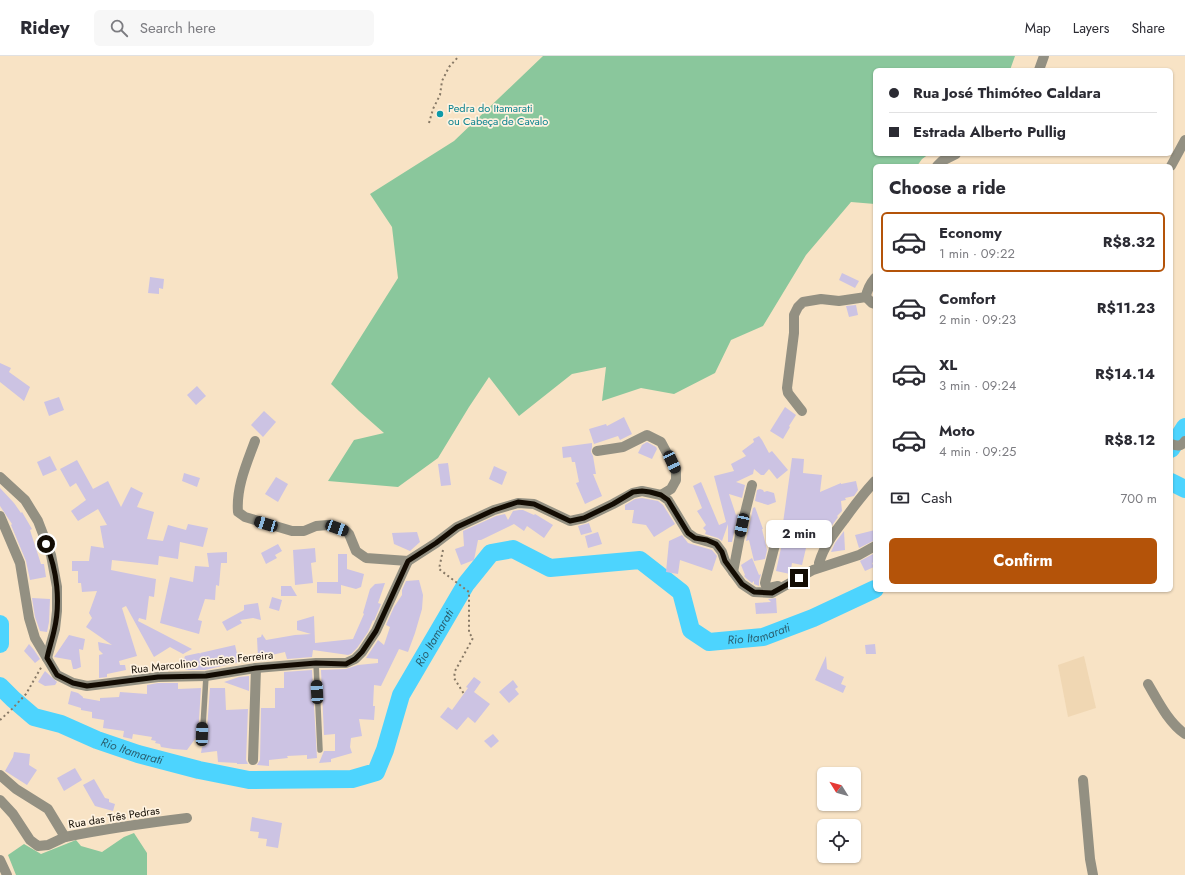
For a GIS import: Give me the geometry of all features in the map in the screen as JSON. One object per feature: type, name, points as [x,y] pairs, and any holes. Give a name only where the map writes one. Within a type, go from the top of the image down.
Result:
[{"type":"street","points":[[1040,68],[1044,56]]},
{"type":"street","points":[[1172,164],[1185,140]]},
{"type":"street","points":[[939,164],[952,156]]},
{"type":"street","points":[[866,297],[867,290],[873,280]]},
{"type":"street","points":[[866,297],[873,303]]},
{"type":"street","points":[[802,411],[788,393],[787,388],[794,333],[794,315],[798,306],[803,302],[821,299],[839,301],[866,297]]},
{"type":"street","points":[[597,451],[623,447],[647,435],[661,442],[676,470],[676,480],[671,489],[661,495]]},
{"type":"street","points":[[255,441],[240,484],[237,503],[238,512],[245,517],[292,531],[304,531],[316,526],[328,525],[346,531],[349,534],[356,551],[366,558],[408,561],[457,527],[494,510],[518,502],[534,504],[570,521],[584,518],[613,504],[633,492],[642,491],[661,495],[668,500],[688,533],[695,538],[707,540],[716,544],[722,552],[725,561],[742,584],[754,592],[772,593],[813,570],[859,555],[873,547]]},
{"type":"street","points":[[0,477],[24,500],[38,521],[51,555],[57,587],[57,611],[55,629],[47,658]]},
{"type":"street","points":[[819,563],[821,555],[829,540],[855,504],[873,483]]},
{"type":"street","points":[[733,572],[742,525],[752,485]]},
{"type":"street","name":"Rua Marcolino Simões Ferreira","points":[[0,516],[20,563],[35,638],[57,675],[73,683],[87,686],[158,677],[206,676],[256,668],[316,663],[346,664],[355,659],[362,652],[376,631],[408,561]]},
{"type":"street","points":[[777,537],[766,576],[765,584],[769,588],[776,588],[806,572],[826,559],[850,554],[859,555]]},
{"type":"street","points":[[253,760],[256,668]]},
{"type":"street","points":[[1148,684],[1165,712],[1179,730],[1185,734]]},
{"type":"street","name":"Rua das Três Pedras","points":[[0,775],[16,789],[48,809],[65,837],[112,828],[187,818]]},
{"type":"street","points":[[1083,780],[1090,859],[1093,875]]},
{"type":"street","points":[[0,800],[13,814],[30,840],[38,846],[48,845],[65,837]]},
{"type":"street","points":[[0,860],[7,875]]},
{"type":"lane","points":[[316,663],[320,750]]},
{"type":"lane","points":[[202,743],[206,676]]},
{"type":"path","points":[[429,123],[433,109],[440,95],[442,81],[450,67],[459,56]]},
{"type":"path","points":[[446,536],[439,569],[469,592],[469,633],[473,638],[455,671],[454,678],[464,694]]},
{"type":"path","points":[[0,720],[12,710],[26,694],[47,658]]},
{"type":"shaded area","points":[[1084,656],[1096,708],[1068,717],[1058,665]]},
{"type":"green space","points":[[543,56],[1015,56],[1011,68],[873,68],[873,156],[926,156],[918,164],[873,164],[873,204],[851,202],[806,255],[763,326],[731,340],[715,373],[674,394],[641,388],[602,401],[606,367],[572,374],[519,416],[489,377],[438,458],[398,487],[328,481],[354,440],[384,433],[331,384],[398,278],[392,227],[370,194],[454,141]]},
{"type":"green space","points":[[134,833],[147,853],[147,875],[16,875],[8,855],[24,844],[41,854],[76,840],[81,846],[102,852],[124,837]]},
{"type":"building","points":[[842,273],[859,281],[855,288],[839,280]]},
{"type":"building","points":[[150,277],[164,279],[163,289],[159,288],[159,294],[148,293]]},
{"type":"building","points":[[856,305],[858,315],[849,317],[846,306]]},
{"type":"building","points":[[0,363],[11,368],[9,372],[30,387],[24,401],[0,382]]},
{"type":"building","points":[[197,386],[206,396],[196,405],[187,395]]},
{"type":"building","points":[[59,397],[64,410],[49,416],[44,402]]},
{"type":"building","points":[[785,407],[796,415],[783,439],[770,431]]},
{"type":"building","points":[[264,411],[276,422],[263,437],[251,425]]},
{"type":"building","points":[[624,417],[632,434],[620,440],[618,436],[594,444],[589,429],[606,424],[607,426]]},
{"type":"building","points":[[759,436],[769,453],[772,451],[788,470],[777,479],[769,469],[764,475],[761,475],[754,469],[753,474],[736,482],[745,485],[742,498],[729,494],[736,515],[738,514],[732,542],[728,542],[728,524],[722,541],[718,538],[705,534],[706,531],[703,528],[706,525],[697,511],[702,508],[693,486],[701,482],[719,525],[726,522],[714,476],[734,471],[731,464],[746,456],[742,451],[754,442],[753,439]]},
{"type":"building","points":[[647,442],[657,449],[652,459],[638,453],[642,445]]},
{"type":"building","points":[[592,443],[591,452],[596,474],[593,474],[602,496],[585,504],[576,483],[579,482],[575,462],[572,462],[571,457],[563,458],[562,447]]},
{"type":"building","points":[[50,456],[57,470],[43,476],[37,462]]},
{"type":"building","points":[[792,458],[804,459],[803,473],[822,475],[820,492],[841,483],[856,481],[858,490],[854,496],[845,498],[846,500],[841,501],[842,511],[837,516],[838,517],[819,546],[810,540],[810,548],[806,548],[802,565],[792,563],[790,574],[776,571],[783,539],[785,523],[783,523]]},
{"type":"building","points":[[77,460],[93,489],[108,481],[121,507],[131,487],[143,493],[137,507],[154,512],[147,539],[163,541],[168,525],[186,530],[188,524],[208,528],[203,547],[180,542],[178,559],[159,556],[158,565],[112,560],[111,570],[156,579],[154,597],[149,596],[146,620],[139,618],[138,621],[192,649],[183,654],[170,647],[154,657],[126,606],[122,608],[137,656],[119,661],[120,665],[125,665],[126,670],[107,674],[107,677],[99,678],[99,655],[103,654],[99,650],[98,642],[112,645],[86,627],[92,618],[89,613],[97,591],[82,592],[81,583],[78,583],[78,571],[72,571],[72,561],[89,561],[91,546],[104,548],[100,526],[107,525],[98,509],[78,521],[71,511],[86,500],[76,483],[70,487],[60,469]]},
{"type":"building","points":[[448,463],[451,485],[441,486],[438,464]]},
{"type":"building","points":[[494,466],[507,472],[502,485],[489,479]]},
{"type":"building","points":[[184,473],[200,478],[197,487],[182,481]]},
{"type":"building","points":[[276,477],[288,484],[278,502],[265,494]]},
{"type":"building","points":[[0,488],[21,513],[22,512],[32,529],[30,530],[41,564],[44,564],[46,577],[30,580],[26,561],[11,525],[12,524],[0,506]]},
{"type":"building","points":[[760,489],[764,492],[767,491],[774,493],[776,502],[768,505],[755,501],[757,490]]},
{"type":"building","points":[[642,498],[658,501],[663,505],[675,524],[654,537],[646,525],[632,523],[634,510],[625,510],[625,505],[635,499]]},
{"type":"building","points":[[755,507],[763,529],[767,550],[765,559],[754,561],[749,540],[746,541],[753,508]]},
{"type":"building","points":[[523,510],[534,515],[535,514],[553,525],[544,538],[527,526],[524,531],[514,524],[481,540],[478,540],[474,560],[461,565],[455,549],[464,546],[463,531],[496,516],[505,514],[508,520],[513,511]]},
{"type":"building","points":[[589,523],[592,532],[581,535],[578,526]]},
{"type":"building","points":[[873,530],[873,541],[859,548],[855,535]]},
{"type":"building","points":[[844,531],[845,550],[831,552],[835,543]]},
{"type":"building","points":[[417,532],[420,542],[410,551],[394,544],[392,533]]},
{"type":"building","points":[[598,532],[602,544],[588,548],[585,536]]},
{"type":"building","points":[[682,535],[688,543],[712,550],[717,556],[712,571],[680,560],[678,574],[666,572],[669,541]]},
{"type":"building","points":[[278,544],[282,551],[275,555],[277,558],[266,564],[261,553]]},
{"type":"building","points":[[315,548],[316,562],[311,563],[313,583],[295,585],[293,550]]},
{"type":"building","points":[[227,552],[227,563],[221,563],[219,586],[216,585],[215,600],[205,599],[198,620],[202,621],[199,634],[160,623],[170,577],[193,582],[195,566],[209,567],[207,553]]},
{"type":"building","points":[[338,554],[347,554],[347,569],[364,574],[361,587],[356,589],[341,585],[341,594],[317,593],[317,582],[338,582]]},
{"type":"building","points":[[873,554],[873,567],[865,571],[860,561]]},
{"type":"building","points":[[752,558],[759,575],[761,574],[759,586],[754,584],[754,581],[752,583],[744,576],[745,575],[741,565]]},
{"type":"building","points":[[419,580],[423,595],[422,609],[415,633],[408,652],[399,649],[381,686],[374,685],[374,720],[359,719],[362,736],[351,738],[350,747],[352,753],[331,759],[331,762],[319,763],[324,751],[335,751],[335,734],[324,735],[321,670],[346,669],[358,665],[378,663],[378,659],[366,658],[378,640],[384,645],[390,627],[386,625],[394,607],[402,595],[402,590],[406,581]]},
{"type":"building","points":[[385,583],[378,603],[381,604],[374,621],[373,620],[368,632],[357,648],[351,654],[348,655],[313,650],[312,657],[287,659],[285,652],[258,658],[257,638],[261,637],[262,634],[266,640],[311,634],[297,630],[297,621],[314,616],[315,643],[353,639],[364,614],[363,613],[370,589],[375,584]]},
{"type":"building","points":[[281,586],[291,586],[297,596],[281,596]]},
{"type":"building","points":[[272,597],[282,600],[279,611],[269,608]]},
{"type":"building","points":[[32,598],[50,599],[47,632],[40,631],[35,617]]},
{"type":"building","points":[[776,598],[777,613],[756,614],[755,603],[771,602],[768,599]]},
{"type":"building","points":[[258,603],[261,620],[253,618],[240,620],[242,623],[227,631],[222,622],[244,610],[244,605]]},
{"type":"building","points":[[69,635],[85,639],[83,650],[79,649],[81,667],[76,669],[73,669],[71,660],[54,657]]},
{"type":"building","points":[[29,644],[40,659],[35,663],[24,651]]},
{"type":"building","points":[[875,644],[876,654],[866,654],[865,645]]},
{"type":"building","points":[[235,645],[239,662],[205,670],[187,670],[181,668],[185,656],[199,653],[201,654],[200,653]]},
{"type":"building","points":[[826,656],[827,669],[844,677],[841,684],[846,686],[843,693],[815,680]]},
{"type":"building","points":[[312,670],[317,758],[307,759],[307,755],[287,756],[288,758],[269,760],[269,766],[257,765],[260,760],[261,708],[275,708],[275,688],[284,688],[284,672]]},
{"type":"building","points":[[45,671],[57,682],[55,685],[45,686],[38,682]]},
{"type":"building","points":[[249,676],[249,691],[224,682],[239,677]]},
{"type":"building","points":[[474,677],[481,682],[474,692],[490,704],[475,723],[468,717],[457,730],[440,717],[448,707],[452,710]]},
{"type":"building","points":[[513,680],[518,687],[515,689],[519,694],[509,703],[499,692]]},
{"type":"building","points":[[158,683],[178,683],[178,689],[201,688],[198,735],[187,750],[161,747],[160,744],[155,743],[156,741],[151,740],[152,737],[133,734],[132,739],[123,737],[124,731],[103,728],[104,720],[92,718],[92,712],[81,710],[81,708],[68,704],[71,691],[78,693],[83,698],[100,701],[100,698],[119,697],[120,692],[147,694],[147,685]]},
{"type":"building","points":[[210,688],[225,688],[226,710],[248,709],[246,760],[248,764],[218,762],[217,751],[201,753],[202,747],[205,746],[206,743]]},
{"type":"building","points":[[493,734],[499,741],[491,748],[484,741]]},
{"type":"building","points":[[14,752],[30,754],[29,765],[37,770],[27,785],[5,771],[13,757]]},
{"type":"building","points":[[75,768],[82,780],[64,791],[57,778]]},
{"type":"building","points":[[94,779],[105,798],[109,799],[109,802],[115,804],[113,811],[95,806],[83,785]]},
{"type":"building","points":[[252,817],[282,823],[278,848],[266,846],[267,839],[258,838],[259,832],[250,831]]},
{"type":"waterway","points":[[1173,446],[1185,427]]},
{"type":"waterway","points":[[1173,483],[1185,489]]},
{"type":"waterway","name":"Rio Itamarati","points":[[0,686],[34,717],[61,724],[97,740],[138,754],[199,770],[249,780],[352,779],[376,772],[385,750],[401,695],[466,584],[491,553],[513,549],[550,568],[640,560],[681,592],[691,630],[709,642],[763,637],[813,618],[873,590]]},
{"type":"waterway","name":"Rio Itamarati","points":[[0,624],[0,644]]},
{"type":"place","name":"Pedra do Itamarati ou Cabeça de Cavalo","points":[[440,114]]},
{"type":"route","points":[[46,544],[51,555],[57,587],[55,629],[47,658],[57,675],[73,683],[87,686],[158,677],[206,676],[256,668],[316,663],[346,664],[355,659],[362,652],[376,631],[408,561],[457,527],[494,510],[518,502],[534,504],[570,521],[584,518],[613,504],[633,492],[650,492],[661,495],[668,500],[688,533],[695,538],[707,540],[716,544],[722,552],[725,561],[742,584],[754,592],[772,593],[799,578]]}]
